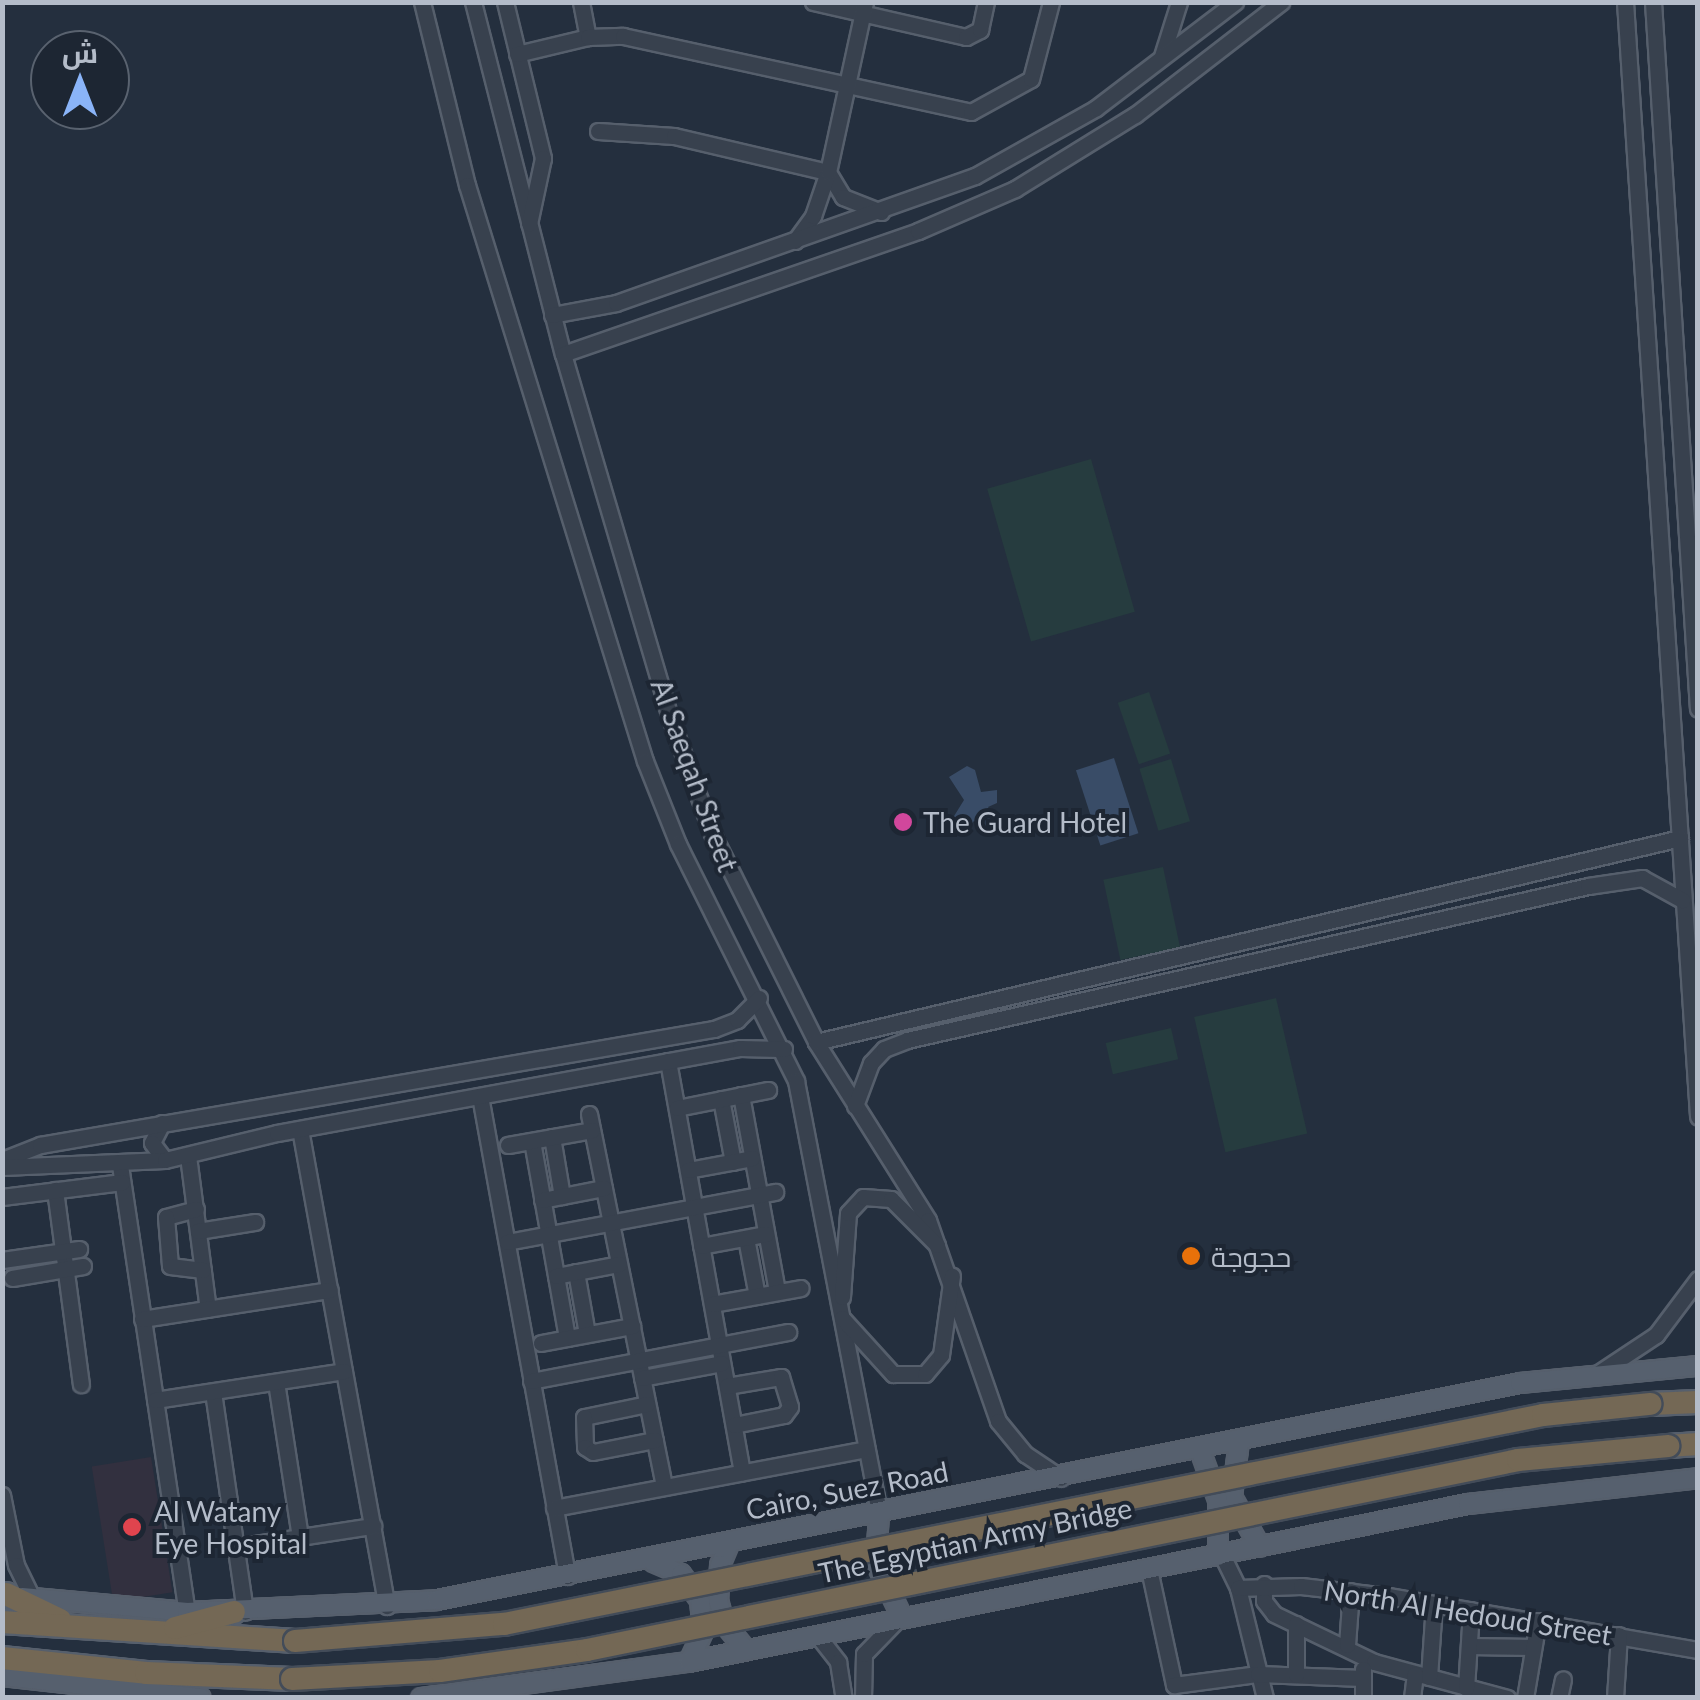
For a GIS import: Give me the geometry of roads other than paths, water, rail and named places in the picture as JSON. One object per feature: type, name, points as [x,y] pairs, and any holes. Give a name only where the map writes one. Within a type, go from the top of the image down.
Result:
[{"type":"highway","name":"The Egyptian Army Bridge","points":[[151,1634],[295,1641],[522,1621],[1543,1415],[1698,1402]]},
{"type":"highway","name":"The Egyptian Army Bridge","points":[[2,1658],[146,1673],[292,1678],[440,1671],[587,1650],[1518,1460],[1698,1444]]},
{"type":"highway","points":[[4,1594],[77,1628]]},
{"type":"highway","points":[[2,1622],[151,1634],[239,1612]]},
{"type":"main road","name":"Cairo, Suez Road","points":[[4,1594],[187,1612],[387,1606],[650,1562],[1520,1383],[1698,1366]]},
{"type":"main road","points":[[1239,1442],[1232,1496],[1260,1547]]},
{"type":"main road","points":[[1200,1450],[1218,1500],[1220,1556]]},
{"type":"main road","points":[[420,1698],[535,1691],[1520,1496],[1698,1478]]},
{"type":"main road","points":[[878,1514],[876,1563],[902,1617]]},
{"type":"main road","points":[[729,1544],[718,1600],[724,1623],[746,1650]]},
{"type":"main road","points":[[650,1562],[680,1574],[700,1600],[703,1632],[689,1662]]},
{"type":"main road","points":[[2,1676],[201,1698]]},
{"type":"street","name":"Al Saeqah Street","points":[[422,2],[459,156],[645,761],[691,871],[784,1050],[809,1129],[878,1514]]},
{"type":"street","name":"Al Saeqah Street","points":[[473,2],[563,354],[699,800],[816,1042],[940,1248],[998,1421],[1025,1454],[1061,1478]]},
{"type":"street","points":[[505,2],[544,167],[528,224]]},
{"type":"street","points":[[582,2],[588,36]]},
{"type":"street","points":[[813,2],[864,8],[970,37],[980,30],[986,2]]},
{"type":"street","points":[[517,54],[588,36],[634,38],[955,112],[990,106],[1031,80],[1051,2]]},
{"type":"street","points":[[1159,2],[1178,5],[1161,59]]},
{"type":"street","points":[[552,315],[604,307],[883,212],[1037,144],[1161,59],[1235,2]]},
{"type":"street","points":[[563,354],[918,231],[1014,189],[1120,126],[1280,2]]},
{"type":"street","points":[[1625,2],[1698,1118]]},
{"type":"street","points":[[1653,2],[1698,710]]},
{"type":"street","points":[[794,243],[813,216],[828,172],[864,8]]},
{"type":"street","points":[[598,131],[674,136],[828,172],[843,197],[883,212]]},
{"type":"street","points":[[816,1042],[1640,852],[1680,838]]},
{"type":"street","points":[[855,1106],[866,1071],[884,1050],[1642,878],[1652,865],[1640,852]]},
{"type":"street","points":[[1642,878],[1682,900]]},
{"type":"street","points":[[2,1163],[32,1146],[730,1024],[760,998]]},
{"type":"street","points":[[730,1024],[742,1034],[740,1048]]},
{"type":"street","points":[[870,1028],[884,1050]]},
{"type":"street","points":[[2,1163],[120,1165],[165,1160],[300,1129],[740,1048],[784,1050]]},
{"type":"street","points":[[668,1062],[742,1472]]},
{"type":"street","points":[[677,1108],[768,1090]]},
{"type":"street","points":[[741,1095],[752,1158],[767,1194],[766,1234],[777,1292]]},
{"type":"street","points":[[480,1096],[566,1576]]},
{"type":"street","points":[[721,1099],[732,1162]]},
{"type":"street","points":[[508,1145],[552,1138],[591,1122],[664,1487]]},
{"type":"street","points":[[162,1123],[152,1142],[165,1160]]},
{"type":"street","points":[[300,1129],[387,1606]]},
{"type":"street","points":[[552,1138],[562,1196]]},
{"type":"street","points":[[532,1141],[567,1338]]},
{"type":"street","points":[[188,1156],[208,1309]]},
{"type":"street","points":[[688,1170],[752,1158]]},
{"type":"street","points":[[120,1165],[187,1612]]},
{"type":"street","points":[[2,1196],[122,1182]]},
{"type":"street","points":[[542,1200],[604,1188]]},
{"type":"street","points":[[56,1190],[72,1250],[66,1270],[82,1384]]},
{"type":"street","points":[[506,1242],[767,1194]]},
{"type":"street","points":[[940,1248],[891,1199],[863,1196],[847,1219],[841,1312],[893,1374],[925,1374],[942,1355],[952,1275]]},
{"type":"street","points":[[196,1209],[166,1218],[170,1266],[203,1270]]},
{"type":"street","points":[[198,1231],[255,1222]]},
{"type":"street","points":[[702,1246],[766,1234]]},
{"type":"street","points":[[746,1238],[757,1296]]},
{"type":"street","points":[[2,1260],[72,1250]]},
{"type":"street","points":[[39,1255],[42,1273]]},
{"type":"street","points":[[556,1276],[619,1264]]},
{"type":"street","points":[[12,1278],[84,1266]]},
{"type":"street","points":[[576,1272],[587,1334]]},
{"type":"street","points":[[1596,1375],[1642,1346],[1688,1309],[1698,1278]]},
{"type":"street","points":[[712,1304],[801,1288]]},
{"type":"street","points":[[142,1319],[330,1290]]},
{"type":"street","points":[[540,1343],[632,1326]]},
{"type":"street","points":[[532,1381],[788,1332]]},
{"type":"street","points":[[642,1378],[722,1362]]},
{"type":"street","points":[[155,1400],[344,1371]]},
{"type":"street","points":[[726,1386],[781,1377],[790,1407],[784,1415],[734,1425]]},
{"type":"street","points":[[276,1382],[300,1537]]},
{"type":"street","points":[[212,1392],[235,1547],[239,1612]]},
{"type":"street","points":[[647,1404],[584,1416],[584,1447],[594,1452],[654,1440]]},
{"type":"street","points":[[554,1508],[866,1449]]},
{"type":"street","points":[[2,1494],[16,1564],[32,1598]]},
{"type":"street","points":[[235,1547],[373,1526]]},
{"type":"street","points":[[1220,1556],[1238,1588],[1265,1698]]},
{"type":"street","points":[[1148,1569],[1171,1682],[1183,1687],[1258,1674],[1363,1678]]},
{"type":"street","points":[[1264,1584],[1267,1608],[1296,1624],[1422,1676],[1507,1698]]},
{"type":"street","name":"North Al Hedoud Street","points":[[1238,1588],[1264,1584],[1351,1592],[1698,1650]]},
{"type":"street","points":[[1347,1645],[1351,1592]]},
{"type":"street","points":[[1412,1698],[1422,1676],[1434,1604]]},
{"type":"street","points":[[1466,1688],[1472,1610]]},
{"type":"street","points":[[862,1698],[868,1647],[902,1617]]},
{"type":"street","points":[[1530,1697],[1538,1622]]},
{"type":"street","points":[[1296,1624],[1296,1676]]},
{"type":"street","points":[[818,1636],[838,1662],[844,1698]]},
{"type":"street","points":[[1615,1698],[1618,1636]]},
{"type":"street","points":[[1469,1646],[1533,1647]]},
{"type":"street","points":[[1363,1654],[1363,1698]]},
{"type":"street","points":[[1559,1698],[1563,1680]]},
{"type":"water","points":[[1114,758],[1138,833],[1100,845],[1076,770]]},
{"type":"water","points":[[967,766],[975,770],[981,792],[997,790],[997,803],[988,807],[998,825],[990,832],[974,821],[963,833],[951,821],[964,800],[949,777]]},
{"type":"place","name":"The Guard Hotel","points":[[903,822]]},
{"type":"place","name":"حجوجة","points":[[1191,1256]]},
{"type":"place","name":"Al Watany Eye Hospital","points":[[132,1527]]}]
